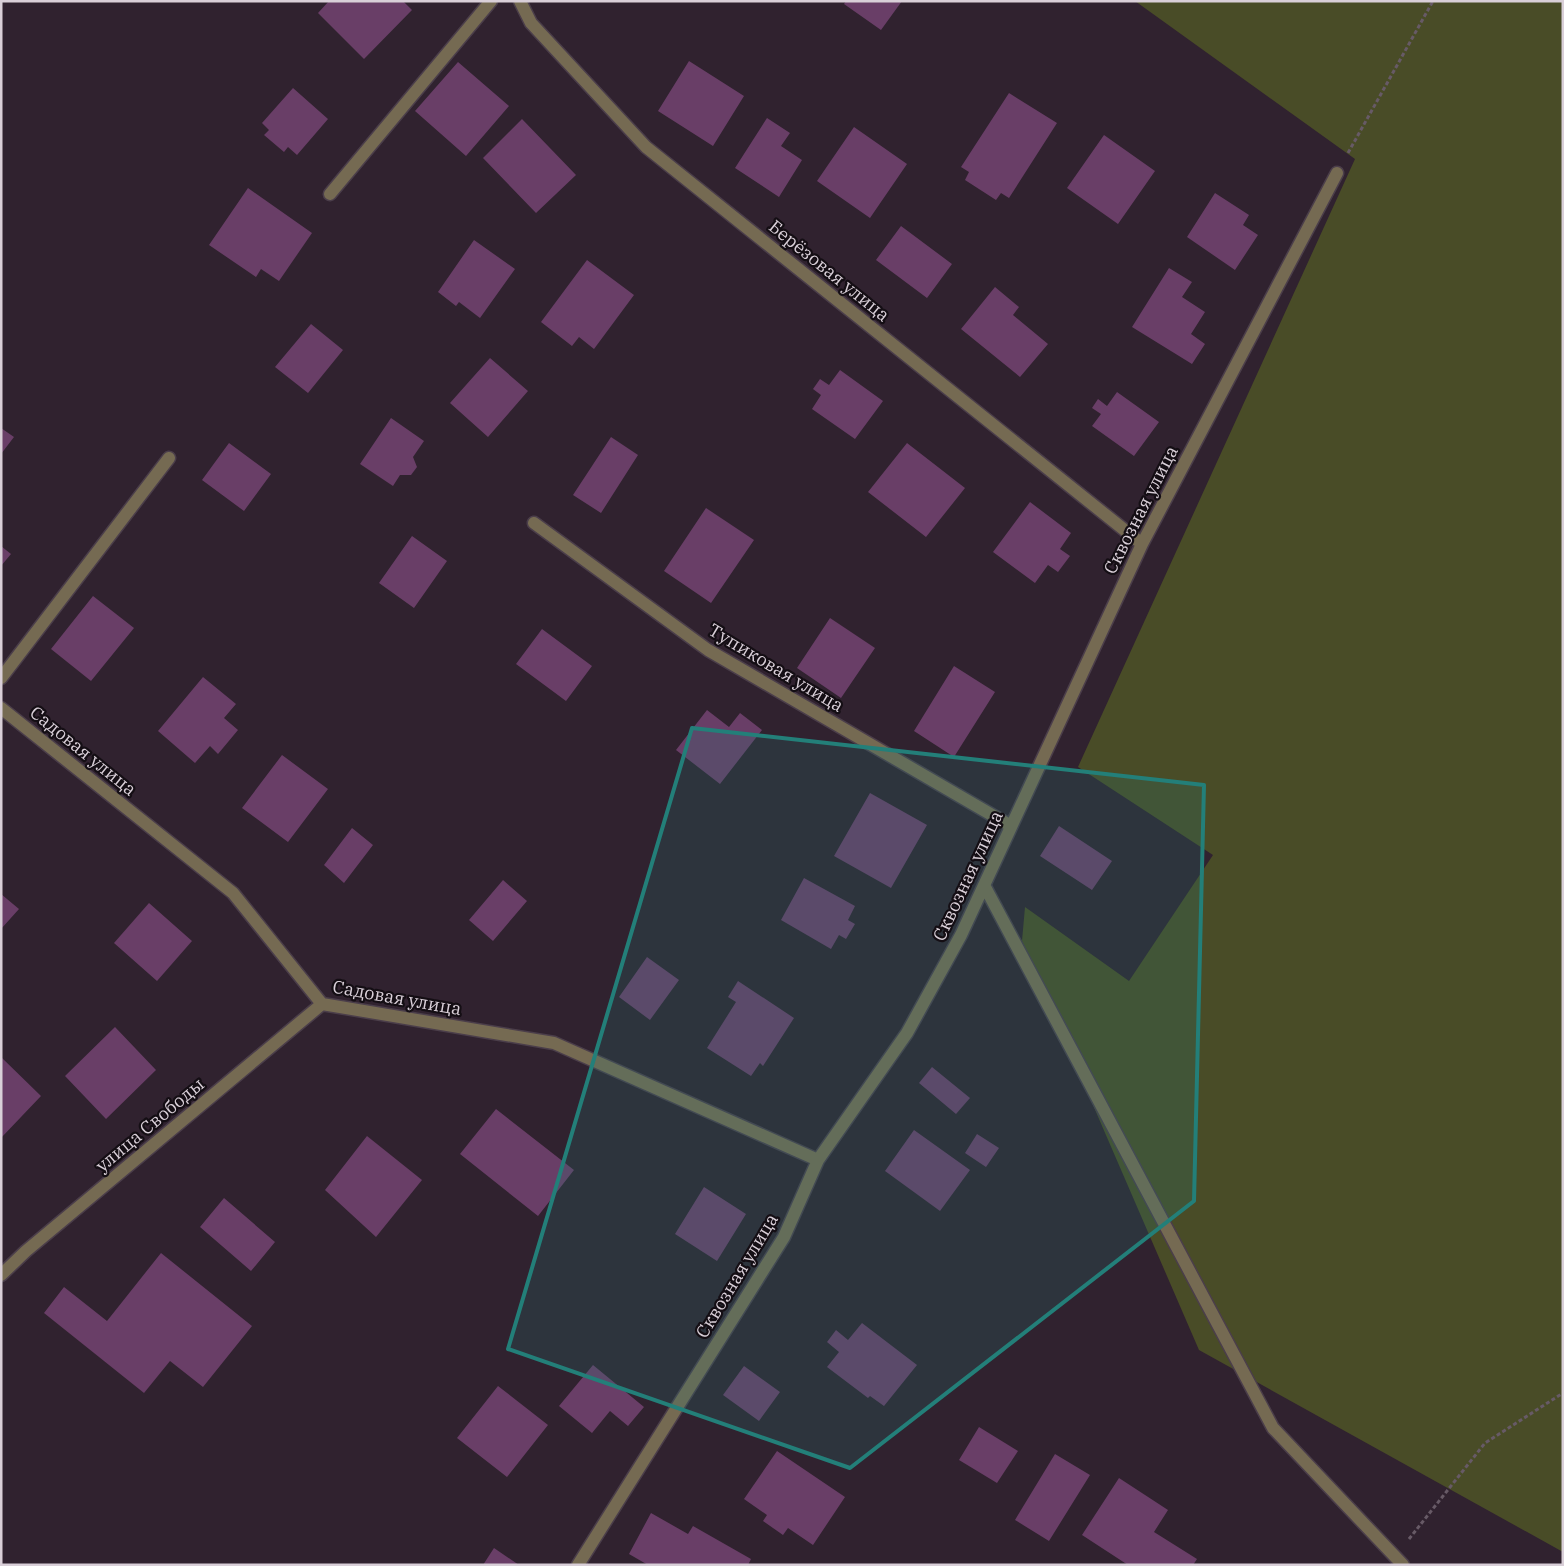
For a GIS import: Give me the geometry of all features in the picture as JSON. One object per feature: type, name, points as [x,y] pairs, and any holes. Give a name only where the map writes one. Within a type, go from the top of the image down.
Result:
[{"type":"street","points":[[330,194],[491,1]]},
{"type":"street","name":"Берёзовая улица","points":[[520,1],[531,23],[646,147],[1142,544]]},
{"type":"street","name":"Сквозная улица","points":[[578,1565],[784,1237],[818,1160],[908,1033],[961,935],[1142,544],[1337,173]]},
{"type":"street","points":[[1,678],[169,458]]},
{"type":"street","name":"Тупиковая улица","points":[[534,523],[708,650],[1011,826]]},
{"type":"street","name":"Садовая улица","points":[[1,708],[233,893],[322,1004],[554,1043],[818,1160]]},
{"type":"street","points":[[984,885],[1273,1428],[1399,1560]]},
{"type":"street","name":"улица Свободы","points":[[1,1275],[26,1251],[322,1004]]},
{"type":"path","points":[[1337,173],[1433,1]]},
{"type":"path","points":[[1399,1560],[1485,1443],[1563,1393]]},
{"type":"highlighted area","points":[[692,728],[1204,785],[1194,1201],[850,1468],[508,1349]]},
{"type":"green space","points":[[1135,1],[1563,1],[1563,1552],[1199,1350],[1022,941],[1025,907],[1129,981],[1213,855],[1078,767],[1355,159]]},
{"type":"building","points":[[329,1],[403,1],[412,10],[364,59],[318,13]]},
{"type":"building","points":[[846,1],[902,1],[881,30],[844,4]]},
{"type":"building","points":[[689,61],[744,96],[713,146],[658,111]]},
{"type":"building","points":[[458,62],[509,106],[466,156],[415,111]]},
{"type":"building","points":[[293,88],[328,119],[297,155],[288,147],[284,152],[264,135],[269,130],[262,123]]},
{"type":"building","points":[[1009,93],[1057,123],[1009,198],[1001,193],[996,200],[965,180],[969,172],[961,167]]},
{"type":"building","points":[[767,118],[790,133],[781,146],[802,160],[779,197],[735,168]]},
{"type":"building","points":[[522,119],[576,175],[536,213],[483,158]]},
{"type":"building","points":[[854,127],[907,164],[870,218],[817,181]]},
{"type":"building","points":[[1104,135],[1155,171],[1118,224],[1067,188]]},
{"type":"building","points":[[248,188],[312,233],[279,281],[261,269],[256,277],[209,245]]},
{"type":"building","points":[[1215,193],[1249,215],[1243,225],[1258,235],[1235,270],[1187,237]]},
{"type":"building","points":[[901,226],[952,264],[927,298],[876,260]]},
{"type":"building","points":[[474,240],[515,269],[480,318],[459,302],[456,306],[438,292]]},
{"type":"building","points":[[587,260],[634,295],[594,349],[579,337],[572,346],[541,322]]},
{"type":"building","points":[[1169,268],[1192,282],[1182,297],[1205,312],[1191,334],[1205,344],[1192,364],[1132,327]]},
{"type":"building","points":[[995,287],[1019,307],[1013,315],[1048,344],[1020,377],[961,329]]},
{"type":"building","points":[[311,324],[343,350],[308,393],[275,367]]},
{"type":"building","points":[[490,358],[528,391],[488,437],[450,403]]},
{"type":"building","points":[[840,370],[883,401],[855,439],[812,409],[821,395],[813,389],[820,379],[829,385]]},
{"type":"building","points":[[1117,392],[1159,422],[1134,456],[1092,426],[1101,414],[1092,408],[1098,399],[1107,406]]},
{"type":"building","points":[[391,418],[424,441],[413,457],[417,467],[411,475],[400,475],[393,486],[360,464]]},
{"type":"building","points":[[1,428],[14,437],[1,454]]},
{"type":"building","points":[[611,437],[638,455],[601,513],[573,495]]},
{"type":"building","points":[[229,443],[271,474],[244,511],[202,480]]},
{"type":"building","points":[[907,443],[965,488],[926,537],[868,492]]},
{"type":"building","points":[[1030,502],[1071,533],[1060,549],[1070,556],[1058,572],[1048,565],[1035,583],[993,552]]},
{"type":"building","points":[[706,508],[754,540],[711,603],[664,571]]},
{"type":"building","points":[[412,536],[447,561],[414,608],[379,583]]},
{"type":"building","points":[[1,546],[11,554],[1,566]]},
{"type":"building","points":[[93,596],[134,628],[91,681],[51,649]]},
{"type":"building","points":[[830,618],[875,648],[841,698],[797,668]]},
{"type":"building","points":[[542,629],[592,666],[566,701],[516,664]]},
{"type":"building","points":[[954,666],[995,692],[954,757],[914,731]]},
{"type":"building","points":[[203,677],[236,704],[224,718],[238,730],[218,754],[210,746],[195,763],[158,731]]},
{"type":"building","points":[[707,710],[729,727],[740,713],[762,730],[720,784],[676,750]]},
{"type":"building","points":[[282,755],[328,789],[288,842],[242,808]]},
{"type":"building","points":[[870,793],[927,825],[891,888],[834,856]]},
{"type":"building","points":[[1059,826],[1112,861],[1092,890],[1040,856]]},
{"type":"building","points":[[352,828],[373,845],[344,883],[324,865]]},
{"type":"building","points":[[804,878],[855,906],[848,920],[855,924],[846,939],[839,935],[831,949],[781,920]]},
{"type":"building","points":[[503,880],[527,901],[493,941],[469,920]]},
{"type":"building","points":[[1,894],[19,909],[1,929]]},
{"type":"building","points":[[149,903],[192,941],[157,981],[114,943]]},
{"type":"building","points":[[647,957],[679,980],[650,1020],[619,997]]},
{"type":"building","points":[[738,981],[794,1018],[763,1066],[760,1063],[751,1076],[707,1048],[736,1002],[728,997]]},
{"type":"building","points":[[115,1027],[156,1070],[106,1119],[65,1076]]},
{"type":"building","points":[[1,1057],[41,1096],[1,1138]]},
{"type":"building","points":[[932,1067],[970,1098],[956,1114],[919,1083]]},
{"type":"building","points":[[496,1109],[574,1170],[538,1216],[460,1154]]},
{"type":"building","points":[[914,1130],[970,1170],[940,1211],[885,1171]]},
{"type":"building","points":[[977,1134],[999,1148],[986,1167],[965,1153]]},
{"type":"building","points":[[367,1136],[422,1180],[376,1237],[325,1190]]},
{"type":"building","points":[[704,1187],[746,1214],[717,1261],[675,1234]]},
{"type":"building","points":[[224,1198],[275,1242],[251,1271],[200,1227]]},
{"type":"building","points":[[161,1253],[252,1326],[203,1387],[170,1361],[144,1393],[44,1313],[64,1287],[107,1321]]},
{"type":"building","points":[[862,1323],[917,1365],[884,1406],[870,1396],[868,1398],[827,1367],[839,1352],[827,1342],[836,1330],[848,1340]]},
{"type":"building","points":[[593,1365],[644,1407],[628,1426],[610,1411],[592,1433],[559,1406]]},
{"type":"building","points":[[744,1366],[780,1392],[759,1421],[723,1395]]},
{"type":"building","points":[[498,1386],[548,1425],[507,1477],[457,1438]]},
{"type":"building","points":[[979,1427],[1018,1451],[997,1483],[959,1460]]},
{"type":"building","points":[[777,1451],[845,1497],[813,1545],[788,1528],[783,1535],[763,1521],[767,1515],[744,1499]]},
{"type":"building","points":[[1055,1454],[1090,1475],[1049,1541],[1015,1520]]},
{"type":"building","points":[[1119,1478],[1168,1510],[1154,1532],[1197,1559],[1193,1565],[1128,1565],[1082,1535]]},
{"type":"building","points":[[651,1513],[688,1534],[693,1526],[751,1559],[748,1565],[648,1565],[629,1554]]},
{"type":"building","points":[[494,1548],[519,1565],[483,1565]]}]
